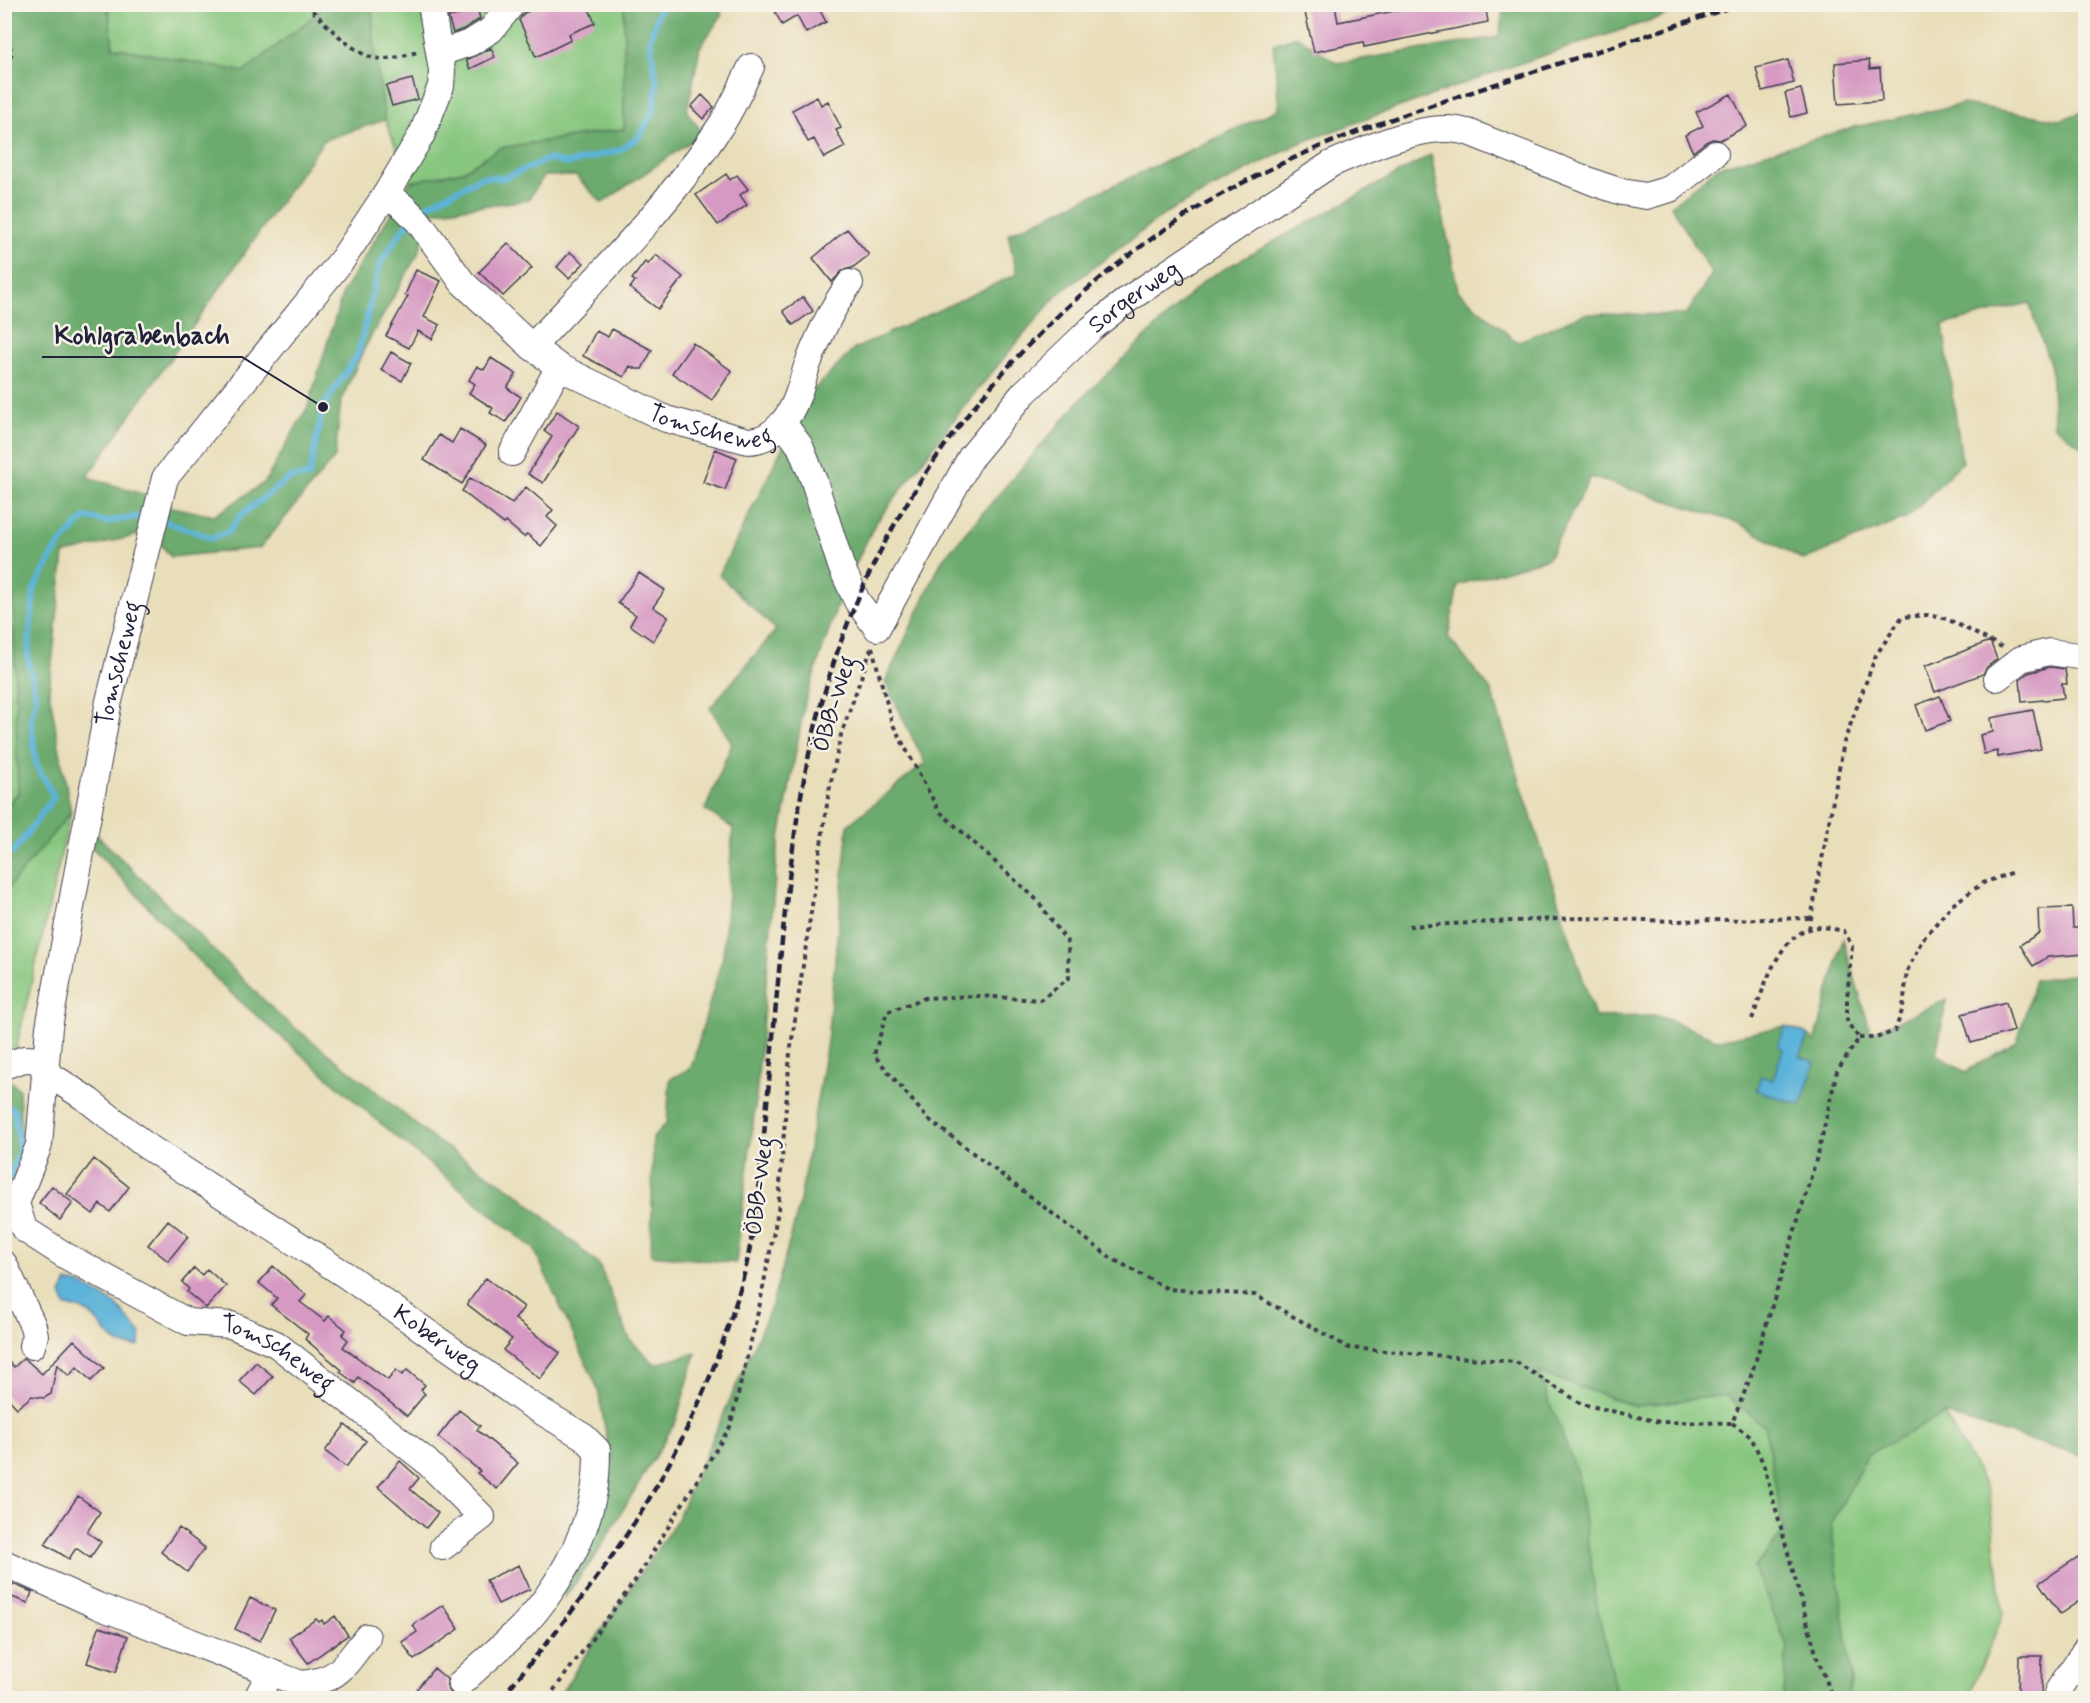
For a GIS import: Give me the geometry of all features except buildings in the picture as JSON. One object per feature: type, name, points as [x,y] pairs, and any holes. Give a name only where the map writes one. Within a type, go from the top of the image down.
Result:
[{"type":"street","name":"Tomscheweg","points":[[431,4],[440,49],[441,86],[422,135],[403,208],[342,260],[165,478],[109,701],[49,1027],[39,1145],[10,1212],[24,1229],[66,1257],[188,1322],[231,1325],[276,1344],[425,1460],[482,1517],[443,1547]]},
{"type":"street","points":[[440,49],[470,43],[490,30],[510,5]]},
{"type":"street","points":[[532,347],[680,183],[721,126],[751,67]]},
{"type":"street","name":"Sorgerweg","points":[[875,637],[971,457],[1024,393],[1091,329],[1127,300],[1331,164],[1397,139],[1426,131],[1449,129],[1468,132],[1598,184],[1622,192],[1646,196],[1670,189],[1715,154]]},
{"type":"street","name":"Tomscheweg","points":[[403,208],[463,283],[532,347],[559,367],[666,419],[748,441],[760,441],[783,423],[791,411],[808,364],[838,299],[850,283]]},
{"type":"street","points":[[512,453],[559,367]]},
{"type":"street","points":[[783,423],[800,446],[814,481],[841,566],[875,637]]},
{"type":"street","points":[[1997,678],[2021,659],[2049,652],[2085,657]]},
{"type":"street","points":[[4,1066],[24,1059],[44,1065]]},
{"type":"street","name":"Koberweg","points":[[44,1065],[145,1145],[347,1276],[526,1402],[584,1437],[597,1450],[594,1492],[570,1559],[553,1588],[522,1626],[461,1683]]},
{"type":"street","points":[[4,1264],[33,1326],[35,1335],[32,1346]]},
{"type":"street","points":[[4,1563],[98,1606],[300,1684],[326,1680],[338,1672],[367,1637]]},
{"type":"street","points":[[2056,1698],[2058,1691],[2085,1650]]},
{"type":"street","points":[[257,1698],[270,1673]]},
{"type":"path","points":[[306,4],[346,42],[371,58],[395,58],[440,49]]},
{"type":"path","points":[[4,28],[12,53],[4,72]]},
{"type":"path","points":[[1809,929],[1844,742],[1876,655],[1902,617],[1928,615],[1947,619],[1992,640],[2021,659]]},
{"type":"path","points":[[875,637],[892,723],[939,811],[1037,900],[1068,943],[1069,978],[1040,1000],[979,996],[926,998],[887,1012],[874,1055],[927,1118],[1112,1258],[1168,1289],[1255,1295],[1349,1348],[1516,1362],[1582,1404],[1659,1422],[1732,1423],[1751,1437],[1763,1463],[1817,1657],[1833,1698]]},
{"type":"path","name":"ÖBB-Weg","points":[[548,1698],[635,1581],[730,1428],[759,1308],[778,1211],[786,1134],[790,1053],[829,790],[841,735],[875,637]]},
{"type":"path","points":[[1859,1038],[1876,1038],[1895,1030],[1903,1008],[1906,971],[1922,940],[1952,905],[1983,883],[2011,873]]},
{"type":"path","points":[[1409,926],[1578,918],[1676,921],[1812,918]]},
{"type":"path","points":[[1752,1019],[1771,969],[1791,938],[1809,929],[1822,927],[1844,931],[1852,946],[1847,1022],[1859,1038]]},
{"type":"path","points":[[1732,1423],[1752,1376],[1816,1161],[1837,1071],[1859,1038]]},
{"type":"green space","points":[[5,5],[108,5],[113,47],[244,72],[319,12],[321,5],[372,5],[374,46],[385,120],[324,140],[87,477],[149,496],[138,535],[64,554],[49,691],[71,812],[5,892],[5,809],[18,793],[13,594],[4,596]]},
{"type":"green space","points":[[108,5],[321,5],[319,12],[244,72],[113,47]]},
{"type":"green space","points":[[372,5],[624,5],[624,129],[500,148],[463,171],[410,182],[385,120],[374,46]]},
{"type":"green space","points":[[624,5],[717,5],[722,15],[700,47],[687,112],[703,133],[602,203],[576,176],[544,176],[528,200],[431,212],[419,252],[364,349],[341,401],[335,457],[260,548],[171,557],[158,541],[167,506],[214,516],[265,482],[308,406],[343,292],[410,182],[463,171],[500,148],[624,129]]},
{"type":"green space","points":[[1504,5],[1697,5],[1521,63],[1300,143],[1169,211],[1057,295],[969,400],[875,524],[841,594],[805,702],[777,855],[756,1099],[736,1263],[651,1255],[653,1138],[667,1122],[670,1079],[691,1068],[723,956],[733,828],[705,810],[732,743],[710,708],[776,630],[719,575],[808,396],[854,349],[1017,274],[1008,234],[1279,109],[1273,44],[1297,36],[1337,63],[1499,37]]},
{"type":"green space","points":[[1963,104],[2060,120],[2085,111],[2085,449],[2054,426],[2051,367],[2029,303],[1943,325],[1962,462],[1907,518],[1803,560],[1739,523],[1591,477],[1548,558],[1458,585],[1448,637],[1491,690],[1595,1017],[1659,1016],[1719,1040],[1785,1026],[1808,1034],[1815,1042],[1843,939],[1871,1033],[1947,999],[1936,1053],[1965,1072],[2017,1042],[2035,980],[2085,973],[2085,1457],[1944,1414],[1868,1454],[1831,1525],[1852,1680],[1847,1698],[1784,1698],[1787,1645],[1754,1568],[1784,1533],[1765,1427],[1726,1395],[1634,1406],[1538,1372],[1578,1476],[1598,1612],[1617,1698],[558,1698],[675,1523],[772,1305],[799,1206],[827,1042],[848,825],[925,763],[885,682],[942,560],[1083,397],[1206,279],[1431,155],[1458,291],[1517,342],[1584,314],[1686,315],[1712,274],[1671,206],[1718,167],[1855,127]]},
{"type":"green space","points":[[13,594],[18,793],[5,809],[4,596]]},
{"type":"green space","points":[[71,812],[9,1080],[4,1075],[4,892]]},
{"type":"green space","points":[[90,828],[280,1016],[432,1138],[517,1193],[599,1265],[630,1340],[655,1364],[696,1353],[676,1421],[596,1555],[564,1598],[562,1577],[584,1549],[611,1462],[598,1389],[534,1249],[387,1129],[225,988],[86,841]]},
{"type":"green space","points":[[4,1075],[19,1089],[22,1155],[4,1205]]},
{"type":"green space","points":[[1537,1372],[1634,1406],[1726,1395],[1766,1427],[1784,1533],[1754,1568],[1787,1645],[1784,1698],[1617,1698],[1598,1612]]},
{"type":"green space","points":[[1944,1414],[1989,1492],[2003,1615],[1968,1698],[1847,1698],[1852,1680],[1831,1525],[1868,1454]]},
{"type":"water","points":[[1785,1026],[1808,1034],[1800,1057],[1815,1062],[1801,1105],[1756,1090],[1761,1076],[1773,1080],[1783,1049],[1778,1046]]},
{"type":"water","points":[[67,1282],[80,1284],[116,1304],[141,1334],[139,1346],[119,1344],[90,1314],[81,1309],[66,1307],[61,1294]]},
{"type":"waterway","points":[[420,213],[428,205],[482,177],[504,178],[549,159],[567,164],[620,150],[639,137],[653,112],[657,85],[650,40],[661,4]]},
{"type":"waterway","points":[[161,520],[212,538],[228,532],[242,514],[290,478],[309,476],[323,407],[358,354],[380,264],[410,222]]},
{"type":"waterway","points":[[4,858],[15,850],[54,797],[36,764],[31,718],[36,698],[28,657],[34,589],[57,548],[85,517],[106,522],[148,515]]},
{"type":"waterway","points":[[4,1105],[14,1110],[20,1151],[4,1193]]},
{"type":"railway","points":[[501,1698],[567,1617],[627,1534],[678,1447],[720,1350],[747,1262],[753,1226],[791,863],[805,773],[818,714],[846,628],[873,565],[906,505],[944,447],[986,392],[1033,341],[1083,293],[1137,250],[1193,211],[1227,191],[1296,157],[1368,128],[1740,4]]},
{"type":"place","name":"Kohlgrabenbach","points":[[323,407]]}]
